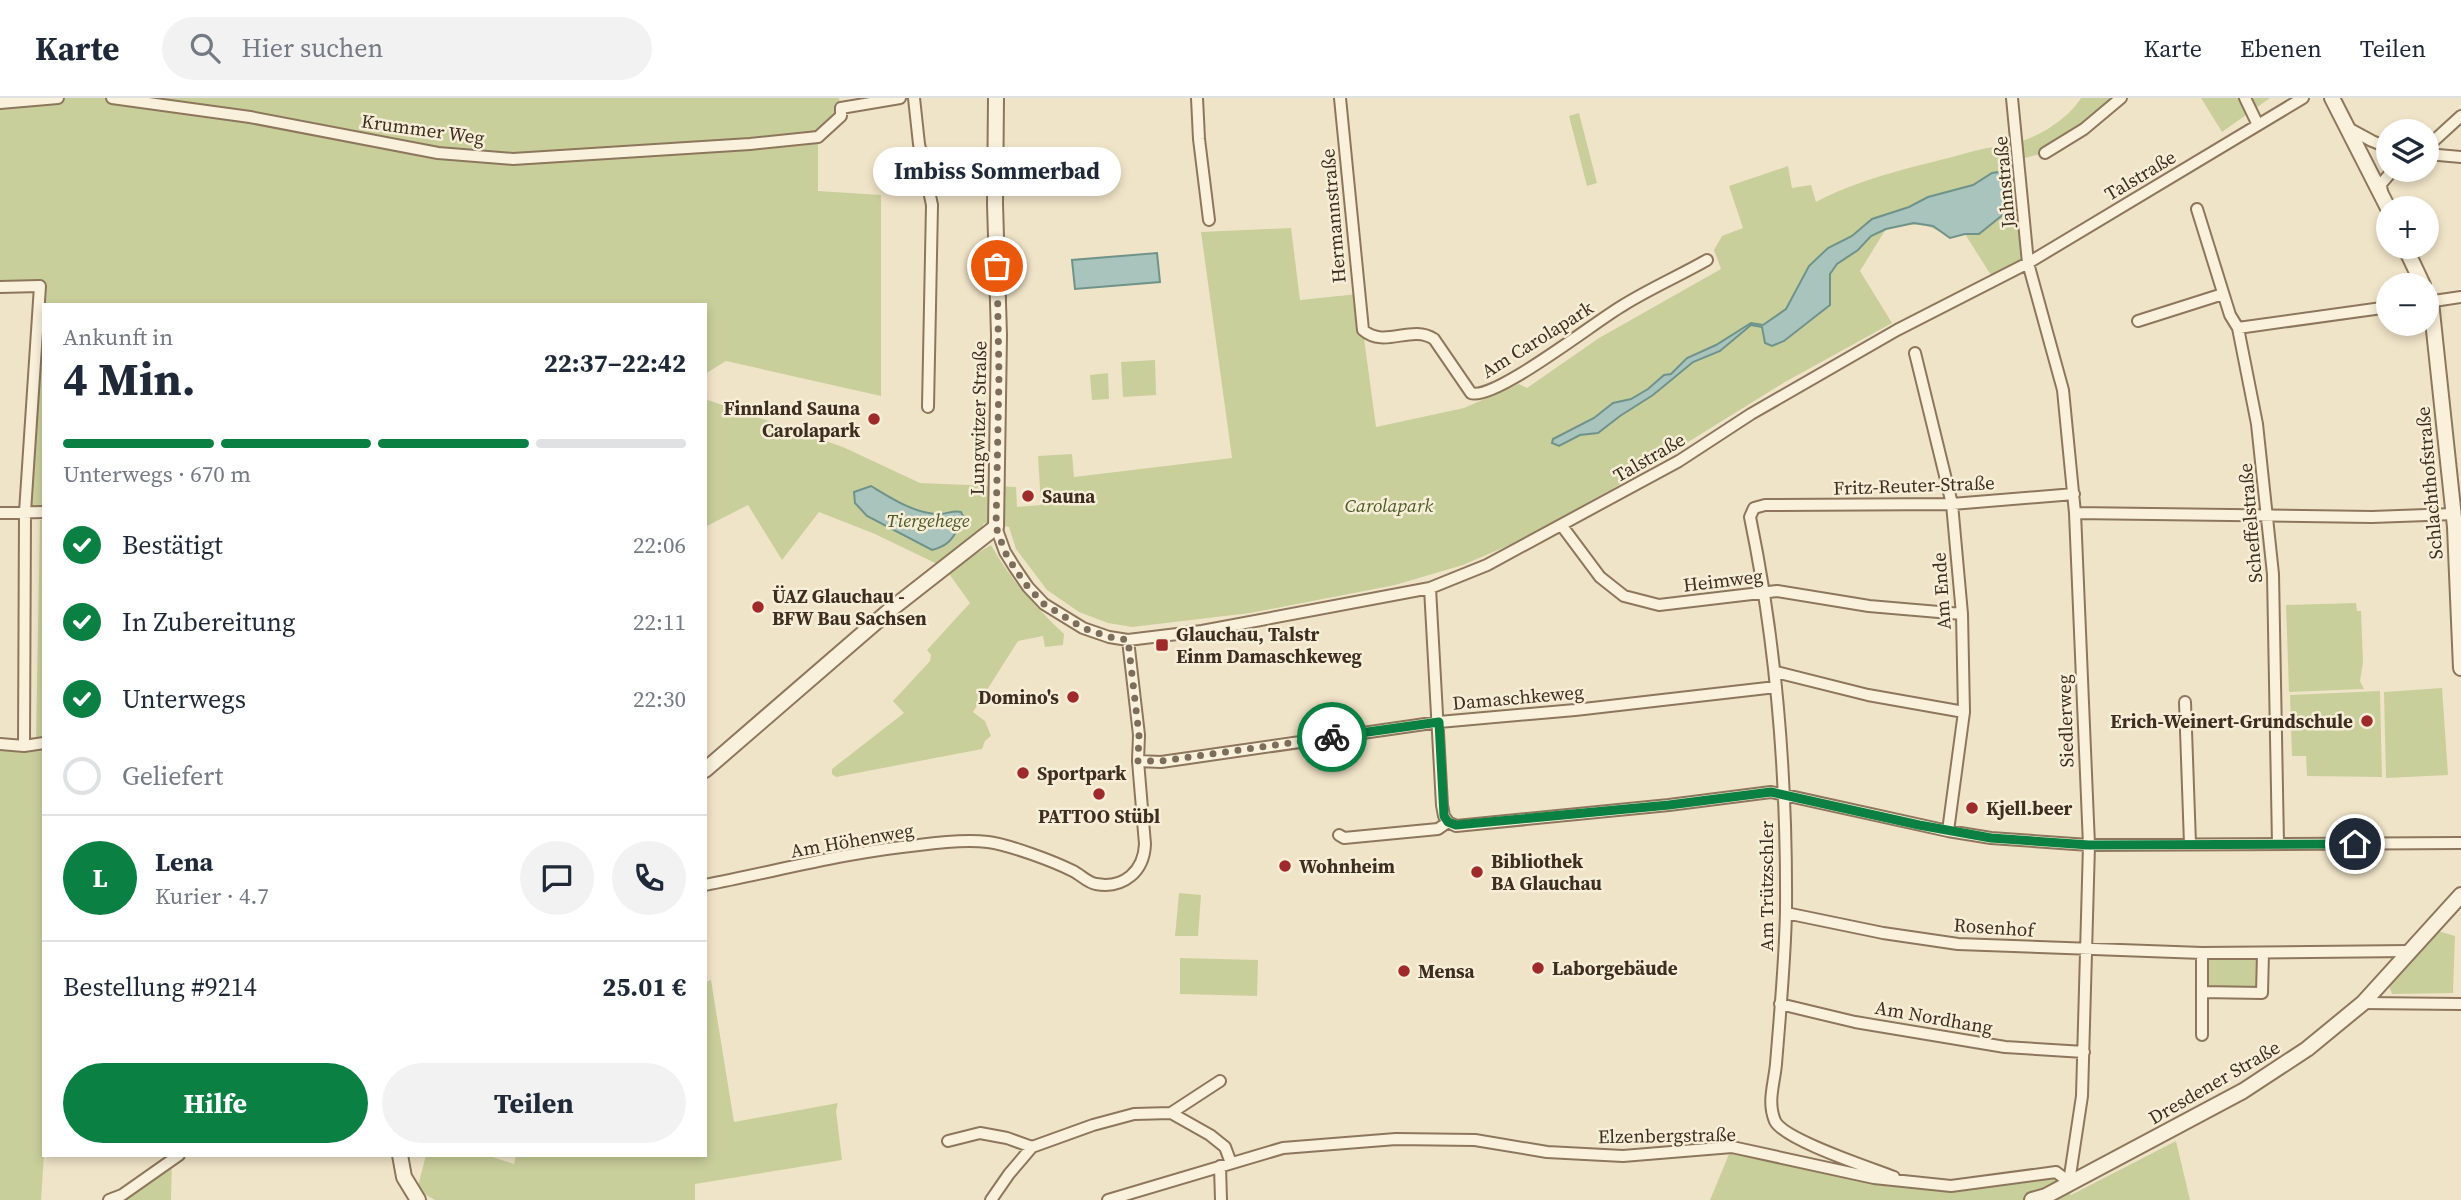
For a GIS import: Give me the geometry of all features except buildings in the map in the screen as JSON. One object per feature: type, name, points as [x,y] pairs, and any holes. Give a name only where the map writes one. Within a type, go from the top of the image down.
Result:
[{"type":"street","points":[[0,103],[58,98]]},
{"type":"street","name":"Krummer Weg","points":[[112,98],[250,117],[438,153],[513,159],[818,137],[841,116],[841,108],[900,98]]},
{"type":"street","points":[[914,98],[919,144],[932,205],[928,407]]},
{"type":"street","name":"Lungwitzer Straße","points":[[996,98],[995,204],[999,372],[996,527]]},
{"type":"street","points":[[1197,98],[1209,220]]},
{"type":"street","name":"Hermannstraße","points":[[1340,98],[1363,330]]},
{"type":"street","name":"Jahnstraße","points":[[2012,98],[2028,262]]},
{"type":"street","points":[[2045,153],[2084,130],[2121,98]]},
{"type":"street","points":[[2245,98],[2258,125]]},
{"type":"street","name":"Talstraße","points":[[996,527],[1005,552],[1015,569],[1044,604],[1083,628],[1128,640],[1202,631],[1430,587],[1487,565],[1679,461],[1751,414],[1897,330],[2028,262],[2303,98]]},
{"type":"street","points":[[2332,98],[2382,196]]},
{"type":"street","points":[[2439,136],[2461,116]]},
{"type":"street","points":[[2348,128],[2376,143]]},
{"type":"street","points":[[2439,154],[2461,157]]},
{"type":"street","name":"Scheffelstraße","points":[[2197,209],[2230,315],[2238,328],[2258,424],[2273,574],[2278,844]]},
{"type":"street","name":"Am Carolapark","points":[[1363,330],[1374,338],[1383,339],[1427,335],[1433,339],[1465,388],[1476,395],[1483,394],[1508,382],[1622,306],[1707,260]]},
{"type":"street","name":"Siedlerweg","points":[[2028,262],[2063,390],[2075,513],[2089,845],[2082,1096],[2069,1182]]},
{"type":"street","points":[[0,287],[40,286],[25,512],[24,746]]},
{"type":"street","points":[[2138,321],[2223,294]]},
{"type":"street","points":[[2439,299],[2461,297]]},
{"type":"street","points":[[2238,328],[2376,309]]},
{"type":"street","name":"Schlachthofstraße","points":[[2433,336],[2456,523],[2461,668]]},
{"type":"street","name":"Am Ende","points":[[1915,353],[1952,504],[1962,614],[1964,712],[1948,831]]},
{"type":"street","name":"Fritz-Reuter-Straße","points":[[1754,508],[1765,505],[1952,504],[2074,494]]},
{"type":"street","name":"Am Trützschler","points":[[1754,508],[1750,517],[1765,592],[1776,672],[1784,795],[1786,913],[1776,1068],[1770,1104],[1777,1124],[1795,1138],[1906,1182]]},
{"type":"street","points":[[0,513],[42,512]]},
{"type":"street","points":[[2075,513],[2394,517],[2456,523]]},
{"type":"street","name":"Heimweg","points":[[1562,526],[1600,578],[1624,596],[1659,605],[1777,591],[1869,606],[1962,614]]},
{"type":"street","points":[[707,768],[890,610],[996,527]]},
{"type":"street","points":[[1430,587],[1444,816],[1448,822],[1456,825],[1669,805],[1771,792],[1991,838],[2089,845],[2461,843]]},
{"type":"street","name":"Am Höhenweg","points":[[707,885],[870,850],[961,842],[987,842],[1016,849],[1072,871],[1093,884],[1110,886],[1126,880],[1137,871],[1145,857],[1138,761],[1139,735],[1128,640]]},
{"type":"street","points":[[1776,672],[1868,695],[1964,712]]},
{"type":"street","name":"Damaschkeweg","points":[[1138,761],[1161,761],[1439,722],[1575,710],[1776,687]]},
{"type":"street","points":[[2185,702],[2190,844]]},
{"type":"street","points":[[0,744],[24,746],[42,743]]},
{"type":"street","points":[[1339,835],[1344,838],[1438,829],[1448,822]]},
{"type":"street","name":"Dresdener Straße","points":[[2032,1200],[2046,1196],[2263,1080],[2307,1049],[2363,1003],[2458,902]]},
{"type":"street","name":"Rosenhof","points":[[1786,913],[1883,933],[1958,944],[2202,953],[2410,951]]},
{"type":"street","points":[[2202,953],[2202,1035]]},
{"type":"street","points":[[2202,992],[2262,993],[2263,953]]},
{"type":"street","points":[[2363,1003],[2461,1004]]},
{"type":"street","name":"Am Nordhang","points":[[1780,1004],[1855,1022],[2005,1047],[2084,1052]]},
{"type":"street","points":[[1171,1113],[1220,1081]]},
{"type":"street","points":[[991,1200],[1032,1147],[1093,1125],[1134,1114],[1171,1113],[1210,1135],[1225,1147],[1221,1200]]},
{"type":"street","points":[[948,1141],[980,1133],[1007,1138],[1032,1147]]},
{"type":"street","name":"Elzenbergstraße","points":[[1108,1200],[1283,1148],[1396,1139],[1475,1140],[1547,1152],[1623,1156],[1732,1147],[1874,1178],[1906,1182],[1951,1186],[2056,1172],[2069,1182]]},
{"type":"street","points":[[109,1200],[121,1195],[175,1157]]},
{"type":"street","points":[[400,1157],[404,1177],[418,1200]]},
{"type":"green space","points":[[0,98],[839,98],[841,108],[818,137],[818,191],[881,195],[881,396],[726,361],[707,373],[707,303],[42,303],[42,510],[26,510],[42,284],[0,284]]},
{"type":"green space","name":"Carolapark","points":[[2081,98],[2121,98],[2045,153],[2020,159],[2028,263],[1994,280],[1965,234],[1950,238],[1920,225],[1886,229],[1860,271],[1892,323],[1785,382],[1619,485],[1521,540],[1463,565],[1395,585],[1250,613],[1132,627],[1108,623],[1079,612],[1047,590],[1016,549],[1009,527],[984,523],[980,530],[937,564],[875,534],[819,512],[782,560],[748,505],[707,526],[707,400],[843,447],[920,483],[1016,487],[1017,507],[1041,505],[1038,456],[1072,454],[1074,477],[1232,458],[1201,232],[1291,228],[1300,300],[1358,294],[1376,427],[1464,408],[1519,384],[1527,388],[1599,338],[1721,269],[1714,250],[1722,236],[1743,228],[1729,186],[1788,166],[1792,188],[1811,185],[1816,202],[1853,185],[1893,172],[2025,140],[2044,131]]},
{"type":"green space","points":[[2201,98],[2270,98],[2222,132]]},
{"type":"green space","points":[[1579,113],[1597,183],[1587,186],[1569,116]]},
{"type":"green space","points":[[1155,360],[1156,395],[1123,397],[1121,362]]},
{"type":"green space","points":[[1108,373],[1109,399],[1092,400],[1090,375]]},
{"type":"green space","points":[[40,520],[42,520],[42,738],[36,740]]},
{"type":"green space","points":[[991,545],[1024,593],[1064,634],[1063,645],[1045,647],[1043,636],[1018,641],[973,712],[985,721],[991,736],[982,749],[836,777],[832,774],[832,769],[904,713],[893,701],[930,661],[931,655],[927,650],[970,603],[947,571]]},
{"type":"green space","points":[[2356,603],[2357,611],[2361,611],[2363,663],[2360,681],[2364,689],[2289,692],[2286,605]]},
{"type":"green space","points":[[2442,688],[2448,775],[2386,778],[2384,692]]},
{"type":"green space","points":[[2380,691],[2382,777],[2307,776],[2306,756],[2292,756],[2290,695]]},
{"type":"green space","points":[[42,743],[44,1157],[41,1200],[0,1200],[0,744]]},
{"type":"green space","points":[[1179,893],[1201,895],[1198,936],[1175,936]]},
{"type":"green space","points":[[2438,931],[2455,936],[2453,993],[2392,994],[2388,983]]},
{"type":"green space","points":[[2206,957],[2258,957],[2258,988],[2206,989]]},
{"type":"green space","points":[[1180,958],[1258,960],[1257,996],[1180,994]]},
{"type":"green space","points":[[711,980],[734,1122],[838,1103],[836,1111],[842,1160],[695,1184],[695,1200],[435,1200],[417,1190],[425,1157],[492,1157],[514,1164],[516,1157],[707,1157],[707,981]]},
{"type":"green space","points":[[2176,1141],[2190,1200],[1710,1200],[1732,1147],[1951,1186],[2056,1172],[2071,1195]]},
{"type":"green space","points":[[172,1159],[171,1200],[109,1200]]},
{"type":"water","points":[[2006,171],[2002,189],[2005,213],[1979,234],[1950,238],[1933,226],[1914,223],[1886,229],[1871,236],[1858,250],[1837,264],[1830,274],[1830,305],[1784,341],[1772,346],[1765,343],[1762,327],[1751,325],[1720,351],[1693,362],[1653,395],[1598,433],[1580,435],[1559,446],[1552,443],[1553,439],[1594,418],[1613,403],[1631,399],[1648,389],[1664,375],[1671,374],[1687,358],[1716,345],[1751,323],[1763,325],[1786,309],[1809,266],[1828,248],[1852,236],[1872,219],[1909,207],[1928,197],[1973,185],[1992,173]]},
{"type":"water","points":[[1157,253],[1160,282],[1075,289],[1072,260]]},
{"type":"water","points":[[871,486],[912,508],[939,514],[961,512],[964,518],[948,542],[932,550],[867,516],[855,503],[854,492]]},
{"type":"way so far","points":[[997,266],[999,376],[996,527],[1005,552],[1015,569],[1044,604],[1083,628],[1128,640],[1139,735],[1138,761],[1161,761],[1332,737]]},
{"type":"place","name":"Imbiss Sommerbad","points":[[997,266]]},
{"type":"place","name":"Finnland Sauna Carolapark","points":[[874,419]]},
{"type":"place","name":"Sauna","points":[[1028,496]]},
{"type":"place","name":"ÜAZ Glauchau - BFW Bau Sachsen","points":[[758,607]]},
{"type":"place","name":"Glauchau, Talstr Einm Damaschkeweg","points":[[1162,645]]},
{"type":"place","name":"Domino's","points":[[1073,697]]},
{"type":"place","name":"Erich-Weinert-Grundschule","points":[[2367,721]]},
{"type":"place","name":"Sportpark","points":[[1023,773]]},
{"type":"place","name":"PATTOO Stübl","points":[[1099,794]]},
{"type":"place","name":"Kjell.beer","points":[[1972,808]]},
{"type":"place","name":"Wohnheim","points":[[1285,866]]},
{"type":"place","name":"Bibliothek BA Glauchau","points":[[1477,872]]},
{"type":"place","name":"Laborgebäude","points":[[1538,968]]},
{"type":"place","name":"Mensa","points":[[1404,971]]},
{"type":"route","points":[[1332,737],[1439,722],[1444,816],[1448,822],[1456,825],[1669,805],[1771,792],[1991,838],[2089,845],[2355,844]]},
{"type":"park label","name":"Tiergehege","points":[[928,520]]}]
